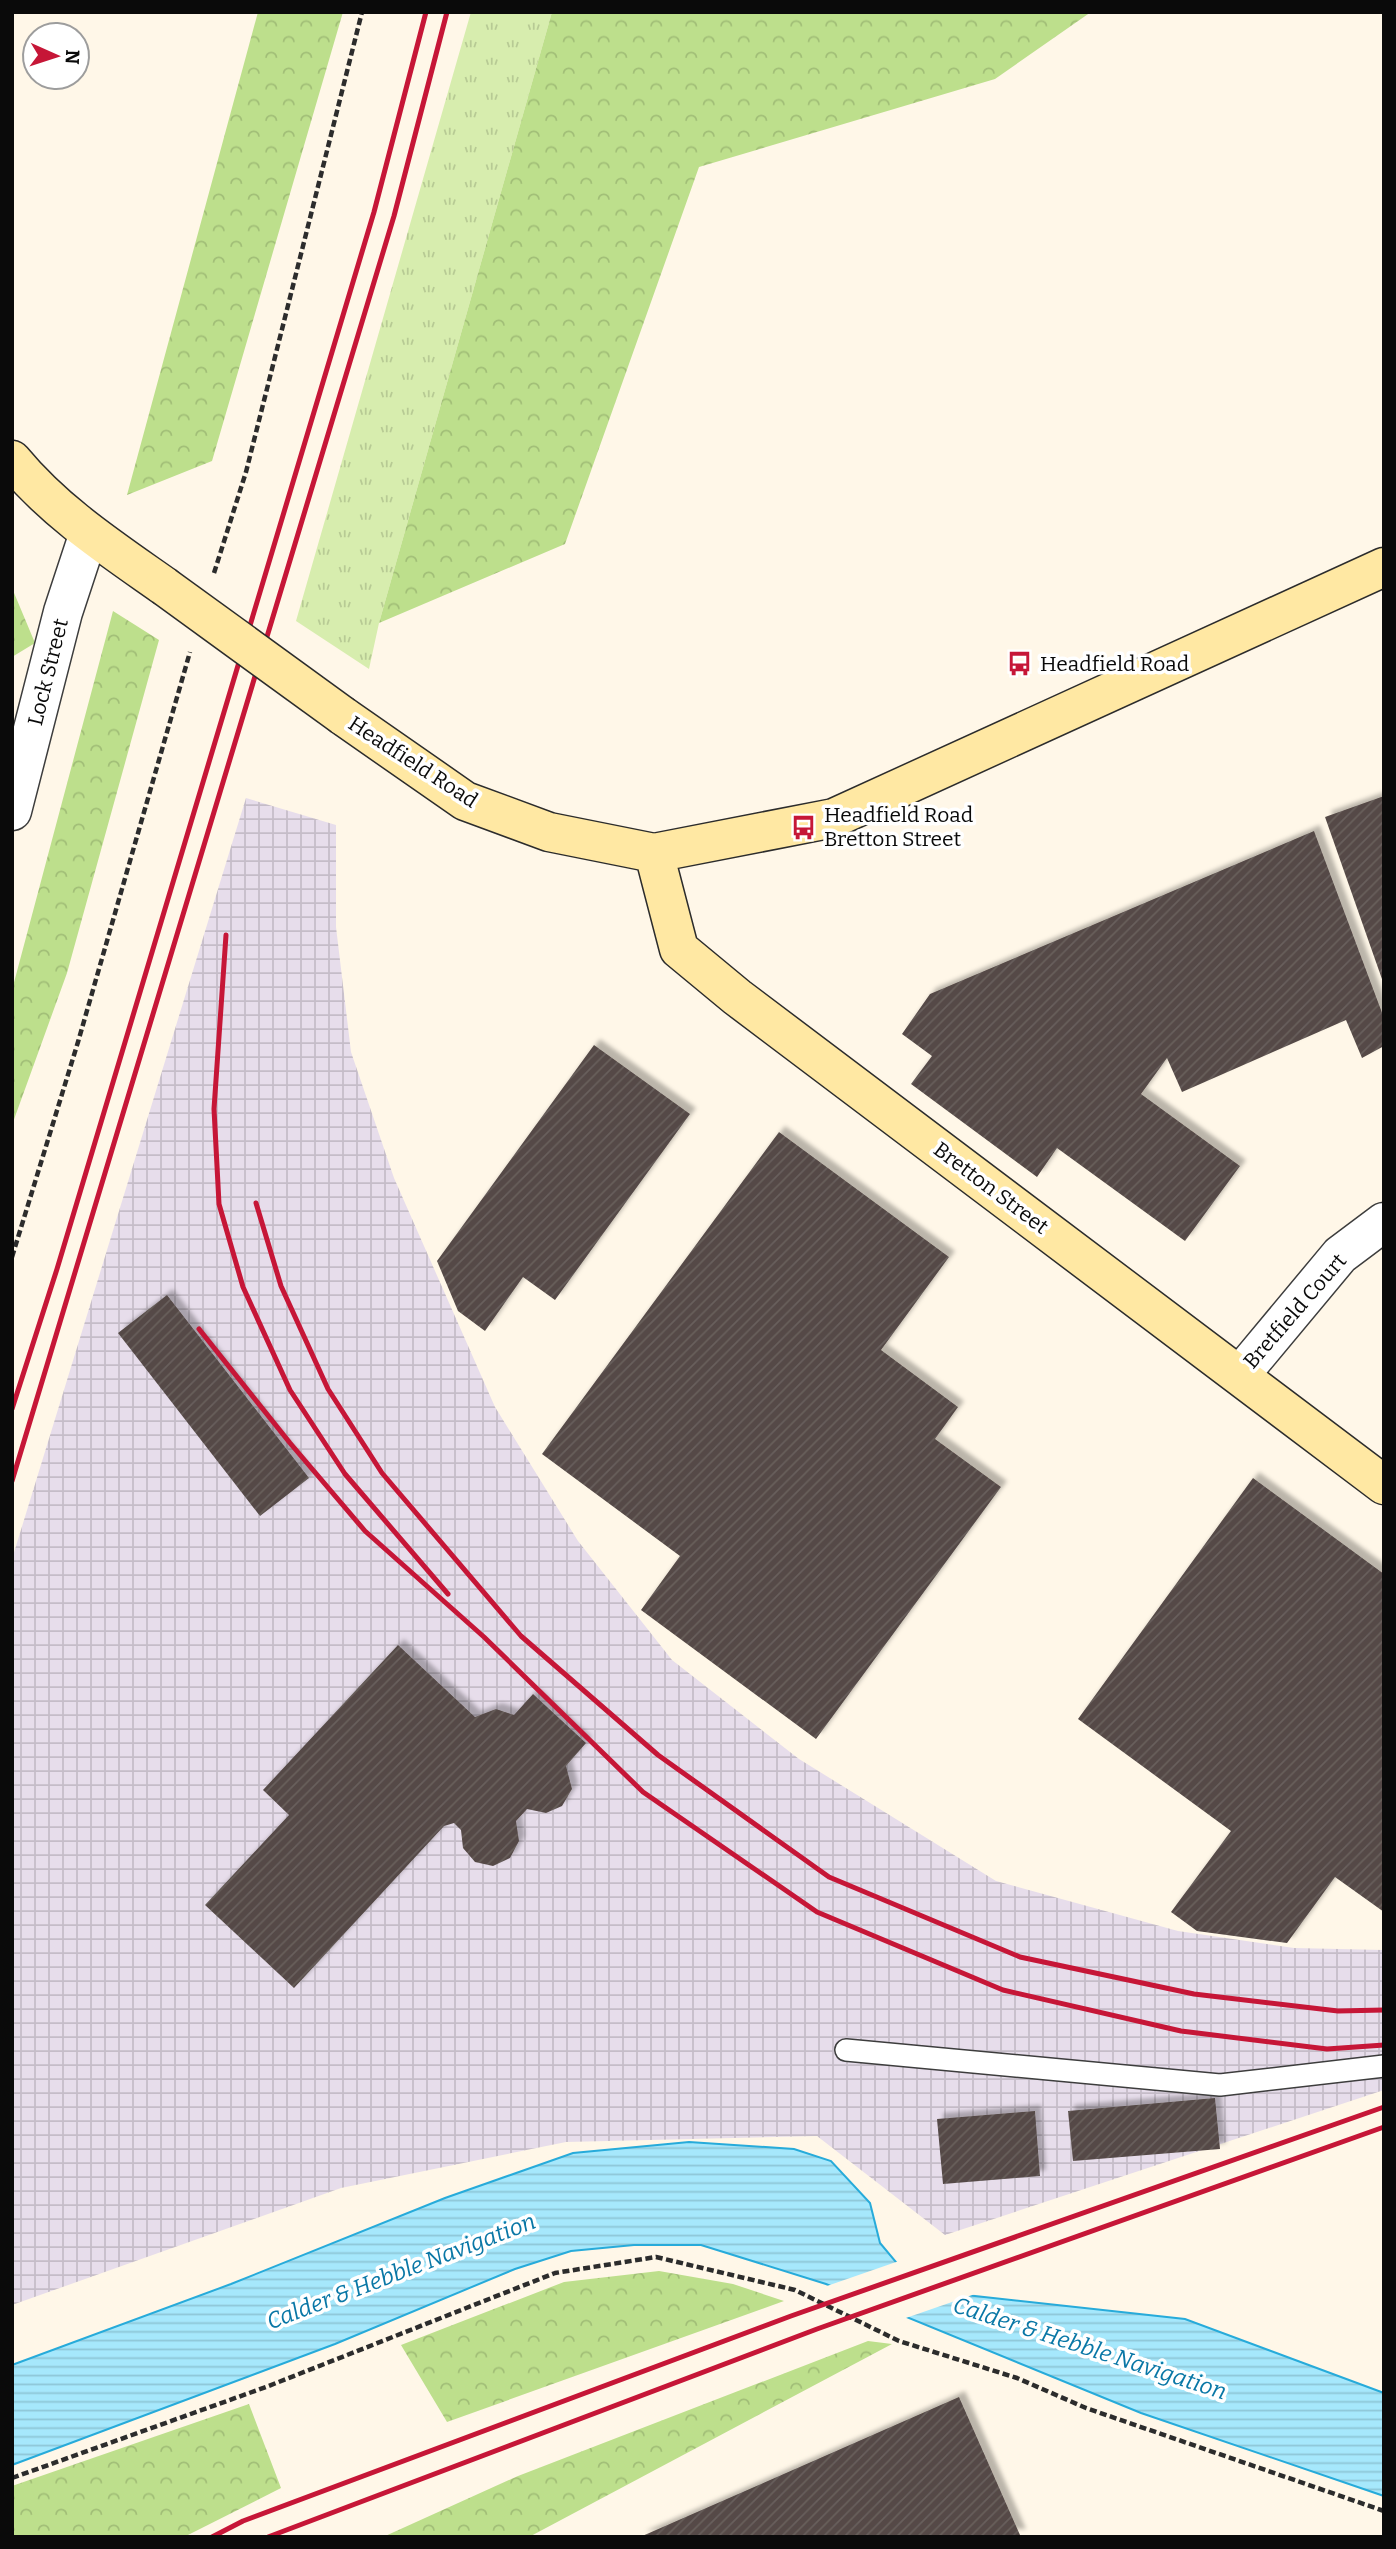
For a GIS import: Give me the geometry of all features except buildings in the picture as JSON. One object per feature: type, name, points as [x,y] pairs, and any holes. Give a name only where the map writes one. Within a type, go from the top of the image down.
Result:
[{"type":"street","name":"Headfield Road","points":[[12,460],[34,487],[89,533],[342,716],[466,801],[549,832],[654,853],[834,818],[1384,568]]},
{"type":"street","name":"Lock Street","points":[[12,811],[63,612],[89,533]]},
{"type":"street","name":"Bretton Street","points":[[654,853],[679,949],[737,997],[1384,1485]]},
{"type":"street","name":"Bretfield Court","points":[[1240,1375],[1340,1255],[1384,1222]]},
{"type":"lane","points":[[846,2050],[1220,2085],[1384,2066]]},
{"type":"path","points":[[12,2478],[266,2387],[555,2273],[656,2257],[795,2290],[900,2341],[1017,2378],[1086,2408],[1384,2511]]},
{"type":"shaded area","points":[[246,798],[336,825],[336,927],[351,1052],[394,1178],[495,1407],[578,1541],[672,1660],[799,1759],[996,1881],[1178,1931],[1294,1948],[1384,1950],[1384,2090],[945,2235],[817,2136],[566,2142],[341,2188],[12,2305],[12,1559]]},
{"type":"green space","points":[[258,12],[343,12],[212,461],[127,495]]},
{"type":"green space","points":[[471,12],[552,12],[379,623],[369,669],[296,621]]},
{"type":"green space","points":[[552,12],[1091,12],[995,79],[699,167],[565,544],[379,623]]},
{"type":"green space","points":[[12,588],[35,643],[12,657]]},
{"type":"green space","points":[[113,611],[159,640],[67,973],[12,1125],[12,990]]},
{"type":"green space","points":[[659,2271],[733,2284],[784,2301],[447,2422],[401,2345],[564,2282]]},
{"type":"green space","points":[[868,2341],[892,2344],[529,2537],[383,2537],[518,2476]]},
{"type":"green space","points":[[249,2404],[281,2488],[184,2537],[12,2537],[12,2486]]},
{"type":"water","name":"Calder & Hebble Navigation","points":[[689,2142],[794,2149],[831,2161],[870,2203],[880,2243],[900,2267],[966,2295],[1185,2319],[1384,2393],[1384,2496],[1141,2413],[826,2284],[701,2245],[634,2245],[571,2251],[515,2269],[335,2344],[12,2465],[12,2365],[231,2284],[445,2198],[573,2153]]},
{"type":"pier","points":[[899,2261],[967,2292],[978,2293],[903,2319],[824,2287]]},
{"type":"railway","points":[[12,1409],[57,1269],[374,212],[426,12]]},
{"type":"railway","points":[[12,1481],[394,216],[447,12]]},
{"type":"railway","points":[[226,935],[214,1109],[219,1204],[243,1287],[290,1390],[345,1474],[448,1594]]},
{"type":"railway","points":[[256,1203],[281,1286],[328,1389],[382,1473],[521,1636],[658,1755],[829,1877],[1020,1957],[1194,1994],[1338,2011],[1384,2010]]},
{"type":"railway","points":[[199,1329],[365,1531],[484,1637],[643,1792],[817,1912],[1003,1990],[1181,2031],[1327,2049],[1384,2045]]},
{"type":"railway","points":[[212,2537],[243,2521],[791,2316],[1384,2107]]},
{"type":"railway","points":[[268,2537],[817,2329],[1384,2127]]},
{"type":"place","name":"Headfield Road","points":[[1020,664]]},
{"type":"place","name":"Headfield Road Bretton Street","points":[[804,827]]}]
